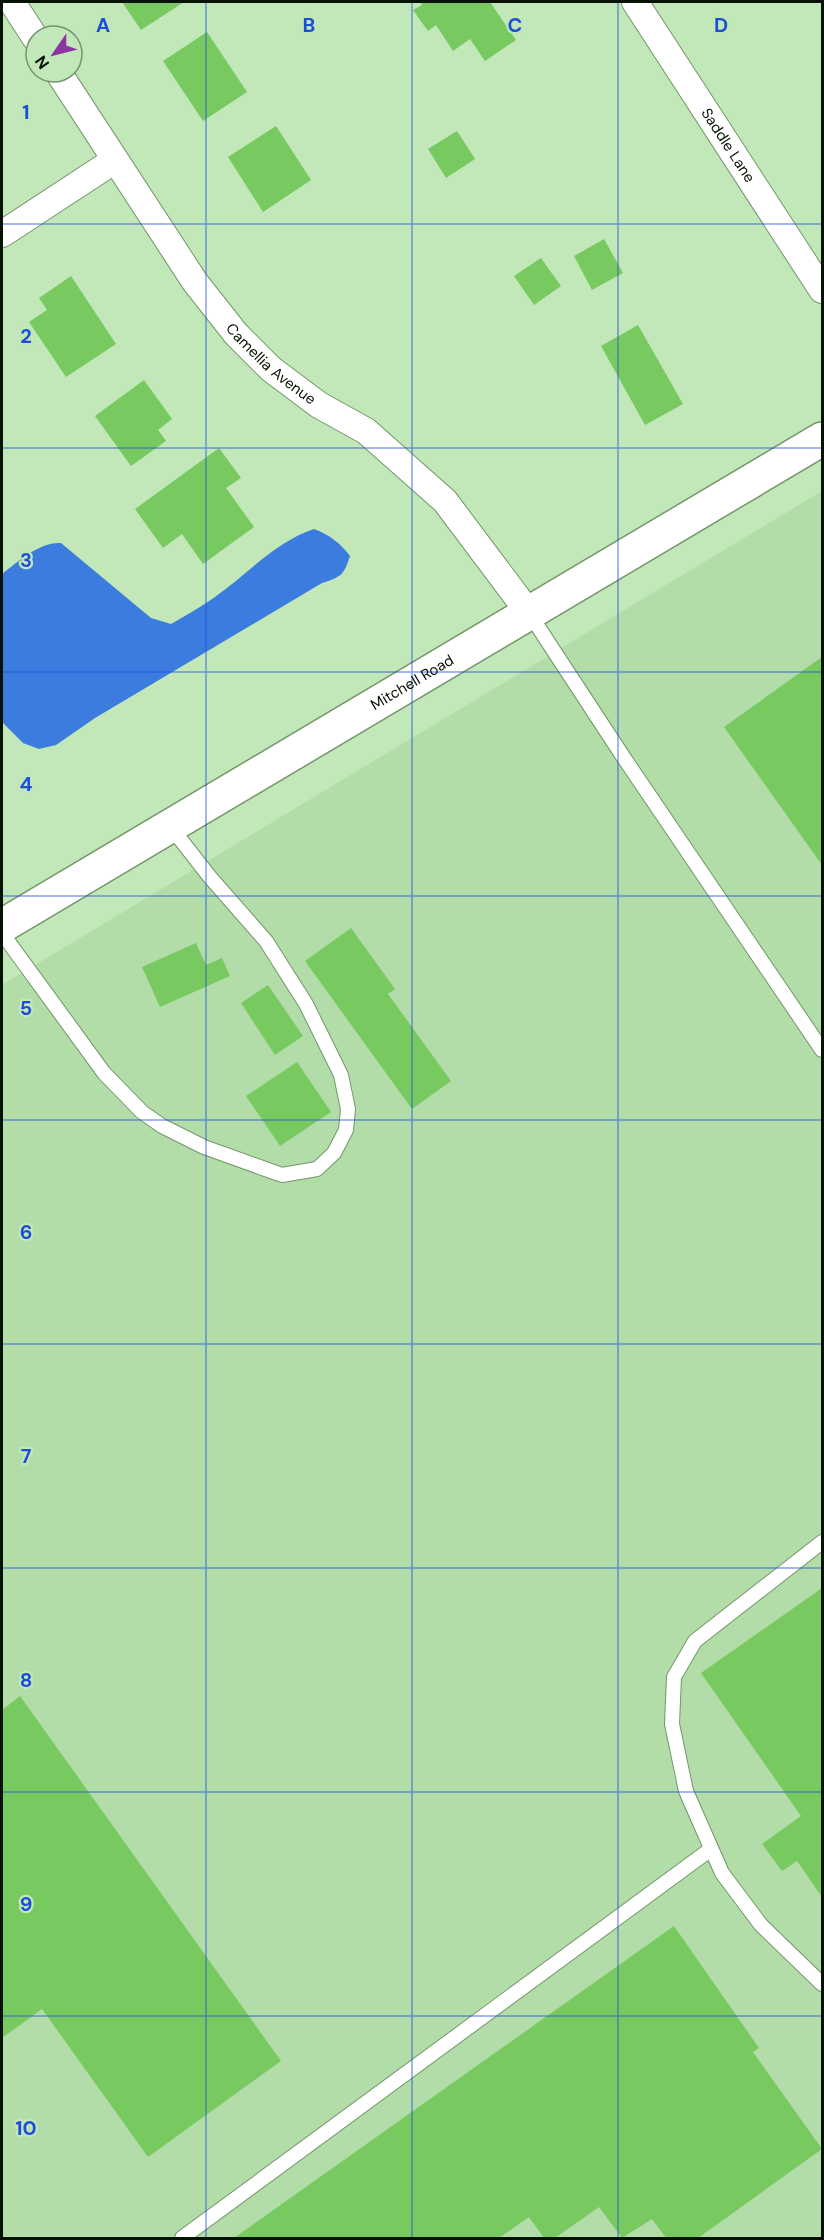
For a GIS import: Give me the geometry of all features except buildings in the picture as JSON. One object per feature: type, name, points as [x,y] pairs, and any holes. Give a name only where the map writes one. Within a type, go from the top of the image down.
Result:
[{"type":"street","points":[[12,2],[26,24]]},
{"type":"street","name":"Saddle Lane","points":[[635,2],[822,290]]},
{"type":"street","name":"Camellia Avenue","points":[[66,84],[195,282],[236,334],[271,369],[319,405],[366,431],[446,501],[529,613]]},
{"type":"street","points":[[2,234],[115,160]]},
{"type":"street","name":"Mitchell Road","points":[[2,926],[822,439]]},
{"type":"lane","points":[[529,613],[622,755],[822,1050]]},
{"type":"lane","points":[[2,933],[104,1073],[142,1112],[162,1126],[204,1147],[282,1175],[316,1168],[334,1154],[346,1130],[348,1109],[341,1075],[306,1004],[266,941],[209,876],[171,826]]},
{"type":"lane","points":[[822,1542],[695,1641],[674,1677],[672,1724],[686,1791],[722,1874],[762,1925],[822,1984]]},
{"type":"lane","points":[[182,2238],[711,1849]]},
{"type":"shaded area","points":[[822,491],[822,2238],[2,2238],[2,985]]},
{"type":"water","points":[[314,529],[334,540],[350,556],[344,571],[338,577],[322,583],[95,718],[56,745],[39,749],[23,743],[2,722],[2,574],[30,553],[45,546],[61,543],[151,618],[171,624],[215,597],[287,541]]}]
